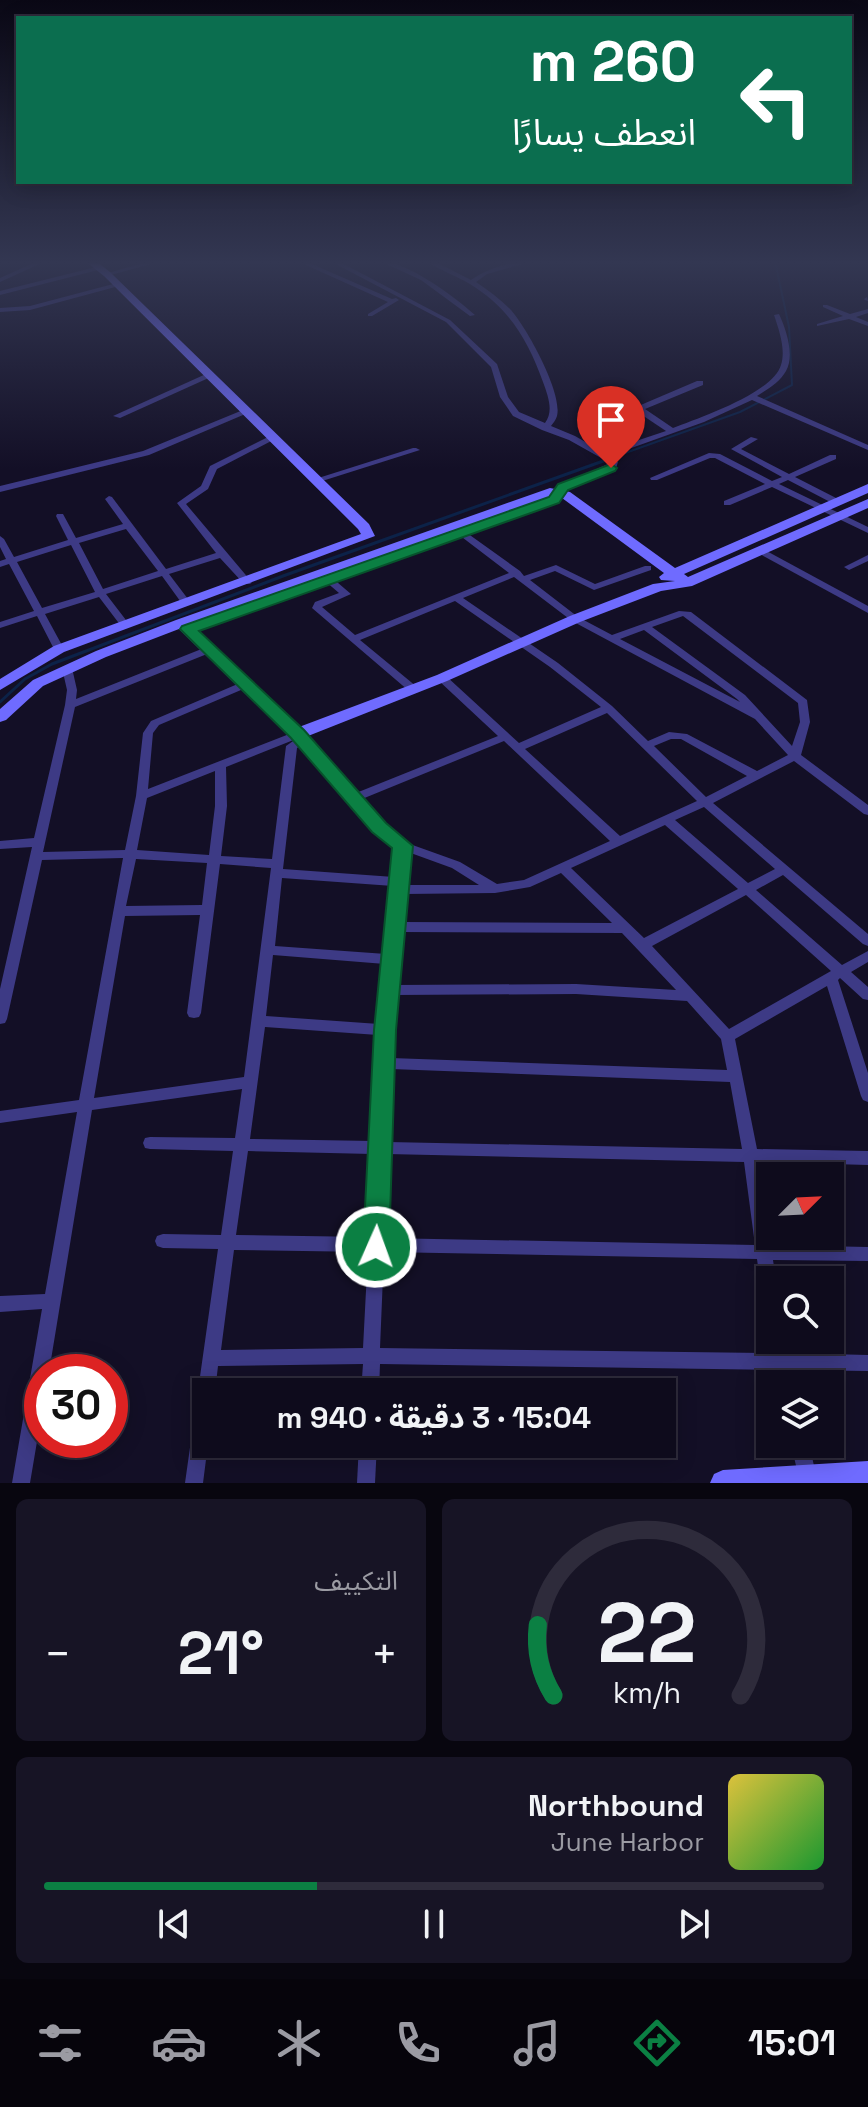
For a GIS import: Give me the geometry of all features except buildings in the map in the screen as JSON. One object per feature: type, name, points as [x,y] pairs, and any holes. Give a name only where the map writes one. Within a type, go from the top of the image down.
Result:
[{"type":"street","points":[[0,686],[59,649],[368,536],[364,527],[163,330]]},
{"type":"street","points":[[0,717],[28,692],[67,668],[556,496],[614,465],[608,458],[572,438],[525,420],[510,407],[494,366],[459,330]]},
{"type":"street","points":[[521,330],[546,381],[554,409],[553,418],[545,428]]},
{"type":"street","points":[[608,458],[670,430],[756,398],[784,368],[783,330]]},
{"type":"street","points":[[117,416],[209,376]]},
{"type":"street","points":[[670,430],[639,409],[700,383]]},
{"type":"street","points":[[756,398],[868,448]]},
{"type":"street","points":[[0,489],[146,453],[246,412]]},
{"type":"street","points":[[247,582],[181,503],[205,487],[213,468],[273,438]]},
{"type":"street","points":[[858,443],[868,438]]},
{"type":"street","points":[[754,439],[735,449],[788,477],[868,530]]},
{"type":"street","points":[[316,480],[416,450]]},
{"type":"street","points":[[654,478],[709,455],[717,456],[821,509]]},
{"type":"street","points":[[727,503],[833,457]]},
{"type":"street","points":[[142,796],[300,737],[575,619],[761,551],[868,488]]},
{"type":"street","points":[[556,496],[648,568],[671,582]]},
{"type":"street","points":[[556,496],[671,582]]},
{"type":"street","points":[[109,499],[186,603]]},
{"type":"street","points":[[671,582],[821,509],[868,503]]},
{"type":"street","points":[[60,516],[100,592],[124,624]]},
{"type":"street","points":[[4,562],[129,525]]},
{"type":"street","points":[[457,529],[575,619],[762,718]]},
{"type":"street","points":[[0,539],[4,562],[41,611],[59,649]]},
{"type":"street","points":[[761,551],[868,610]]},
{"type":"street","points":[[0,625],[222,554]]},
{"type":"street","points":[[849,567],[868,558]]},
{"type":"street","points":[[353,639],[520,576],[556,568],[594,587],[648,568]]},
{"type":"street","points":[[324,576],[346,594],[318,604],[317,608],[413,689]]},
{"type":"street","points":[[457,598],[522,642],[608,708],[705,802],[868,941]]},
{"type":"street","points":[[36,856],[129,854],[214,858],[398,886],[517,888],[705,802],[795,756],[806,710],[796,695],[688,614],[682,613],[613,638]]},
{"type":"street","points":[[185,626],[300,737],[379,827],[403,846],[456,865],[495,889]]},
{"type":"street","points":[[644,626],[723,683],[762,718],[795,756],[868,811]]},
{"type":"street","points":[[70,705],[208,650]]},
{"type":"street","points":[[0,1019],[70,705],[72,690],[67,668]]},
{"type":"street","points":[[442,678],[617,840]]},
{"type":"street","points":[[21,1483],[129,854],[142,796],[148,733],[151,727],[244,685]]},
{"type":"street","points":[[0,686],[28,692]]},
{"type":"street","points":[[518,748],[608,708]]},
{"type":"street","points":[[648,745],[669,735],[683,736],[757,776]]},
{"type":"street","points":[[208,1378],[259,1021],[292,746],[300,737]]},
{"type":"street","points":[[354,798],[505,737]]},
{"type":"street","points":[[194,1013],[221,806],[220,765]]},
{"type":"street","points":[[666,819],[748,889],[835,976],[868,995]]},
{"type":"street","points":[[0,845],[39,842]]},
{"type":"street","points":[[370,1378],[385,1030],[403,846]]},
{"type":"street","points":[[562,867],[643,945],[728,1037],[751,1155],[766,1266]]},
{"type":"street","points":[[643,945],[783,870]]},
{"type":"street","points":[[119,911],[206,910]]},
{"type":"street","points":[[393,927],[624,928]]},
{"type":"street","points":[[267,950],[391,959]]},
{"type":"street","points":[[728,1037],[868,956]]},
{"type":"street","points":[[835,976],[868,1096]]},
{"type":"street","points":[[388,990],[576,989],[690,996]]},
{"type":"street","points":[[259,1021],[385,1030]]},
{"type":"street","points":[[384,1063],[736,1076]]},
{"type":"street","points":[[0,1117],[250,1082]]},
{"type":"street","points":[[150,1143],[868,1158]]},
{"type":"street","points":[[163,1241],[868,1254]]},
{"type":"street","points":[[0,1304],[52,1301]]},
{"type":"street","points":[[779,1354],[782,1370]]},
{"type":"street","points":[[211,1358],[371,1356],[868,1363]]},
{"type":"street","points":[[194,1483],[197,1458]]},
{"type":"street","points":[[366,1483],[367,1458]]},
{"type":"street","points":[[804,1458],[809,1480]]},
{"type":"street","points":[[723,1483],[868,1474]]},
{"type":"waterway","points":[[614,457],[740,412],[792,385],[789,330]]},
{"type":"waterway","points":[[0,702],[25,679],[52,664],[283,576],[620,455]]},
{"type":"route","points":[[376,1247],[385,1030],[403,846],[379,827],[297,734],[188,629],[419,545],[554,500],[563,487],[611,468]]}]
